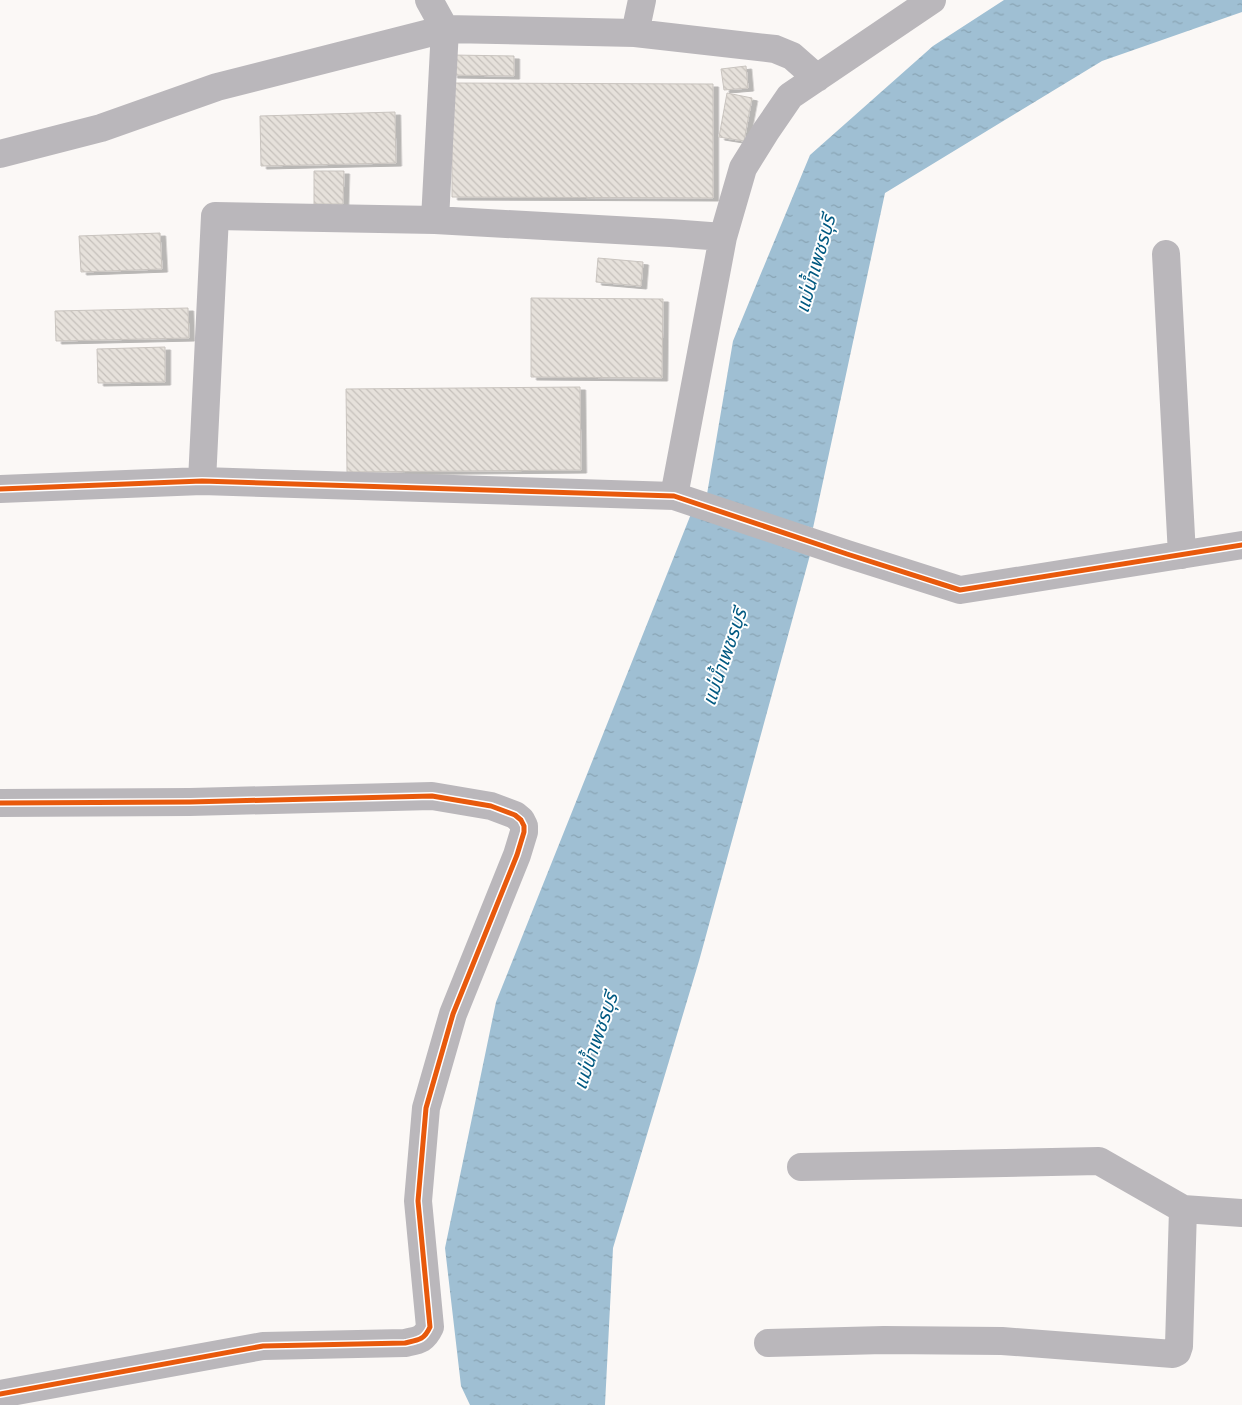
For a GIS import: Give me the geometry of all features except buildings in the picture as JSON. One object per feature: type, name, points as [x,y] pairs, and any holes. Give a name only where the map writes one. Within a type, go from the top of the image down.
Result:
[{"type":"street","points":[[429,0],[445,29],[436,220]]},
{"type":"street","points":[[634,33],[642,0]]},
{"type":"street","points":[[686,500],[723,237],[743,168],[790,96],[932,0]]},
{"type":"street","points":[[0,154],[101,128],[217,87],[445,29],[634,33],[775,49],[792,56],[817,78]]},
{"type":"street","points":[[202,481],[215,216],[436,220],[723,237]]},
{"type":"street","points":[[1166,254],[1182,555]]},
{"type":"street","points":[[0,488],[202,481],[686,500],[960,590],[1242,545]]},
{"type":"street","points":[[0,803],[190,802],[432,796],[491,806],[515,815],[521,820],[524,832],[518,854],[453,1014],[426,1108],[418,1200],[430,1327],[426,1336],[417,1341],[405,1343],[262,1346],[0,1394]]},
{"type":"street","points":[[801,1167],[1099,1161],[1183,1210],[1242,1213]]},
{"type":"street","points":[[768,1343],[884,1340],[1002,1341],[1173,1354],[1177,1352],[1180,1346],[1183,1210]]},
{"type":"water","name":"แม่น้ำเพชรบุรี","points":[[1004,0],[1242,0],[1242,12],[1102,61],[885,193],[813,528],[706,500],[733,341],[810,155],[933,46]]},
{"type":"water","name":"แม่น้ำเพชรบุรี","points":[[691,514],[810,555],[699,961],[613,1248],[605,1405],[470,1405],[461,1386],[445,1248],[496,1002]]},
{"type":"cycle path","points":[[0,489],[202,481],[674,496],[960,590],[1242,545]]},
{"type":"cycle path","points":[[0,803],[190,802],[432,796],[491,806],[515,815],[524,826],[517,855],[453,1014],[426,1108],[418,1201],[430,1327],[426,1335],[405,1343],[263,1346],[0,1394]]}]
